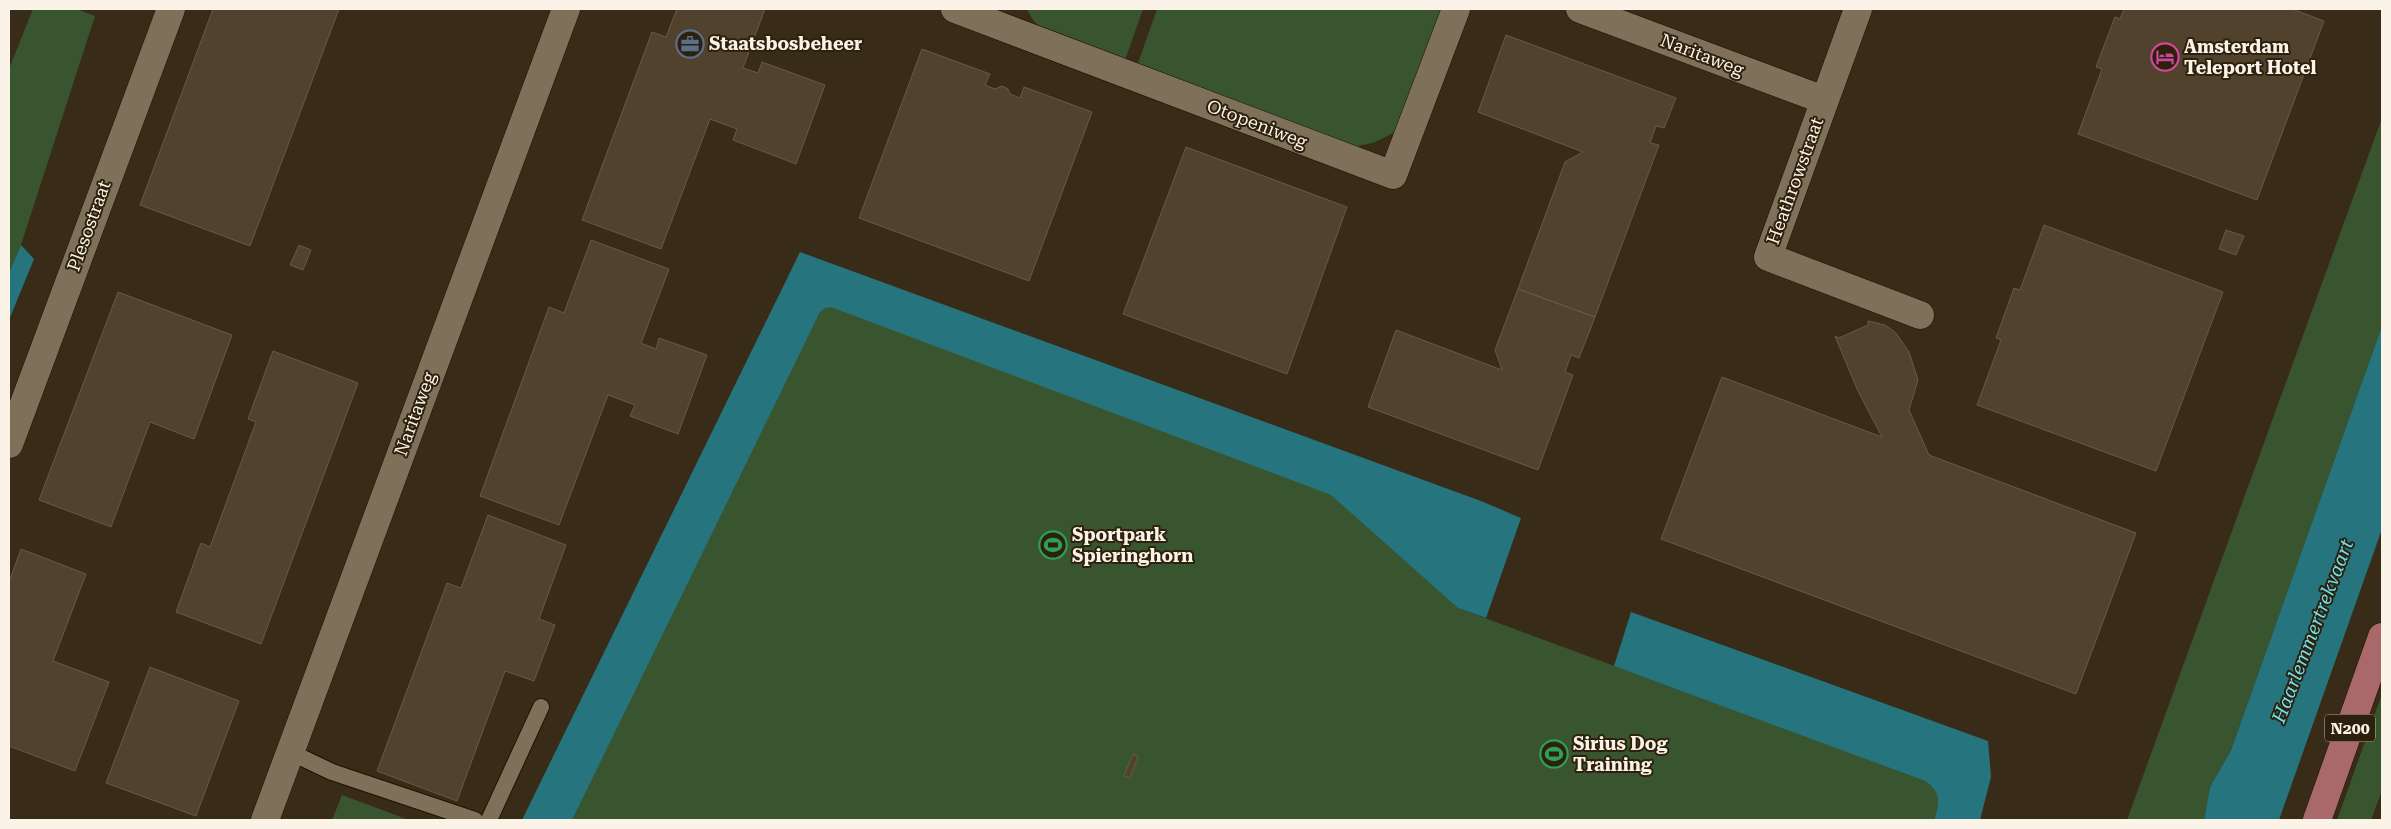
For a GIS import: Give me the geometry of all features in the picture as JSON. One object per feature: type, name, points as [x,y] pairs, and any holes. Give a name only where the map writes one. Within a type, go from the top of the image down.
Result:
[{"type":"main road","name":"N200","points":[[2318,820],[2382,636]]},
{"type":"street","name":"Plesostraat","points":[[9,444],[171,9]]},
{"type":"street","name":"Naritaweg","points":[[265,820],[566,9]]},
{"type":"street","name":"Otopeniweg","points":[[955,9],[991,15],[1393,175],[1456,9]]},
{"type":"street","name":"Naritaweg","points":[[1580,9],[1824,100]]},
{"type":"street","name":"Heathrowstraat","points":[[1858,9],[1768,257],[1920,315]]},
{"type":"lane","points":[[488,820],[541,707]]},
{"type":"lane","points":[[290,752],[332,772],[475,820]]},
{"type":"green space","points":[[33,9],[76,9],[95,16],[21,245],[9,273],[9,69]]},
{"type":"green space","points":[[1027,9],[1143,9],[1123,66],[1055,38],[1033,20]]},
{"type":"green space","points":[[1157,9],[1445,9],[1395,132],[1373,143],[1352,147],[1136,69]]},
{"type":"green space","points":[[2382,118],[2382,326],[2231,750],[2210,787],[2204,820],[2127,820]]},
{"type":"green space","name":"Sportpark Spieringhorn","points":[[827,304],[1353,481],[1458,608],[1925,781],[1934,789],[1938,798],[1934,820],[561,820],[820,312]]},
{"type":"green space","points":[[2382,694],[2382,790],[2371,820],[2337,820]]},
{"type":"green space","points":[[342,795],[409,820],[332,820]]},
{"type":"water","points":[[21,245],[34,259],[9,320],[9,273]]},
{"type":"water","points":[[800,252],[1481,501],[1521,518],[1486,618],[1458,608],[1331,495],[831,307],[825,308],[820,312],[572,820],[522,820]]},
{"type":"water","name":"Haarlemmertrekvaart","points":[[2382,326],[2382,529],[2279,820],[2204,820],[2210,787],[2231,750]]},
{"type":"water","points":[[1631,612],[1988,741],[1991,777],[1980,820],[1934,820],[1938,798],[1934,789],[1925,781],[1614,666]]},
{"type":"building","points":[[213,9],[339,9],[250,246],[140,205]]},
{"type":"building","points":[[677,9],[765,9],[743,68],[758,73],[762,62],[825,85],[796,164],[733,140],[737,129],[710,119],[661,249],[582,220],[652,32],[666,37]]},
{"type":"building","points":[[2124,9],[2292,9],[2324,21],[2257,200],[2078,134],[2102,69],[2096,67],[2115,17],[2120,19]]},
{"type":"building","points":[[1506,35],[1676,98],[1664,128],[1656,126],[1650,143],[1659,145],[1595,317],[1518,289],[1565,162],[1583,152],[1478,112]]},
{"type":"building","points":[[922,49],[990,74],[985,85],[995,89],[1002,86],[1008,89],[1010,94],[1020,98],[1024,87],[1092,112],[1029,281],[859,218]]},
{"type":"building","points":[[1186,147],[1347,207],[1287,374],[1123,314]]},
{"type":"building","points":[[2044,225],[2223,292],[2156,471],[1977,405],[2001,340],[1996,338],[2014,288],[2020,290]]},
{"type":"building","points":[[2226,230],[2244,236],[2236,255],[2219,249]]},
{"type":"building","points":[[591,240],[669,269],[641,343],[656,349],[659,338],[707,355],[678,434],[630,416],[635,405],[608,395],[559,525],[480,496],[549,307],[564,313]]},
{"type":"building","points":[[299,245],[311,250],[303,270],[290,265]]},
{"type":"building","points":[[1518,289],[1595,317],[1579,358],[1571,355],[1565,372],[1573,375],[1538,470],[1368,407],[1396,330],[1502,370],[1495,350]]},
{"type":"building","points":[[118,292],[232,335],[194,439],[150,422],[111,527],[39,500]]},
{"type":"building","points":[[1868,321],[1885,325],[1896,333],[1909,352],[1918,380],[1909,410],[1929,455],[2136,533],[2076,694],[1661,539],[1722,377],[1882,437],[1857,389],[1835,336],[1839,338],[1868,325]]},
{"type":"building","points":[[273,351],[358,383],[261,644],[176,612],[201,543],[210,547],[256,422],[248,419]]},
{"type":"building","points":[[488,515],[566,545],[539,619],[555,625],[534,681],[505,671],[457,801],[377,771],[447,583],[461,588]]},
{"type":"building","points":[[21,549],[86,574],[53,661],[109,682],[75,771],[9,746],[9,582]]},
{"type":"building","points":[[150,667],[239,701],[196,816],[106,783]]},
{"type":"building","points":[[1133,754],[1138,756],[1130,778],[1124,776]]},
{"type":"place","name":"Staatsbosbeheer","points":[[690,44]]},
{"type":"place","name":"Amsterdam Teleport Hotel","points":[[2165,57]]},
{"type":"place","name":"Sportpark Spieringhorn","points":[[1053,545]]},
{"type":"place","name":"Sirius Dog Training","points":[[1554,754]]}]
